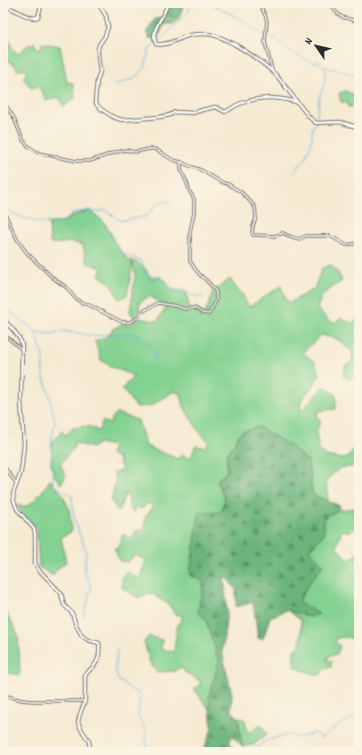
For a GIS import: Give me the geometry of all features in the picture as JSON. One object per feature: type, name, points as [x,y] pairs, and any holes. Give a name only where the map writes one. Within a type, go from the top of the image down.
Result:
[{"type":"street","points":[[3,6],[8,6],[29,18],[34,18],[38,17],[41,3]]},
{"type":"street","points":[[98,3],[106,16],[108,27],[98,49],[100,72],[97,81],[95,100],[98,107],[117,119],[126,120],[160,117],[176,112],[194,113],[215,108],[225,112],[256,98],[278,98],[297,102]]},
{"type":"street","points":[[168,3],[156,29],[154,38],[156,44],[165,44],[192,35],[212,34],[225,39],[251,54],[272,72],[310,118],[316,123],[340,122],[359,129]]},
{"type":"street","points":[[259,3],[267,18],[265,42],[272,72]]},
{"type":"street","points":[[331,3],[339,15],[359,21]]},
{"type":"street","points":[[3,101],[14,118],[23,140],[29,147],[39,153],[76,161],[90,161],[126,150],[135,152],[155,149],[169,159],[201,170],[241,192],[253,205],[256,211],[256,218],[252,232],[253,236],[275,236],[283,233],[298,239],[306,236],[330,236],[346,244],[359,243]]},
{"type":"street","points":[[3,210],[17,239],[27,253],[52,277],[68,288],[74,297],[80,302],[87,304],[122,322],[131,322],[135,320],[142,312],[158,303],[185,309],[195,308],[202,313],[209,314],[216,301],[216,292],[195,269],[190,261],[190,232],[194,213],[194,199],[181,170],[181,162]]},
{"type":"street","points":[[3,192],[4,204]]},
{"type":"street","points":[[3,319],[22,342],[21,402],[24,445],[22,470],[13,494],[15,504],[17,509],[34,528],[35,563],[61,593],[64,605],[72,613],[82,636],[88,640],[100,642],[99,658],[84,676],[85,701],[78,722],[89,741],[90,752]]},
{"type":"street","points":[[8,337],[22,350]]},
{"type":"street","points":[[3,465],[16,483]]},
{"type":"street","points":[[3,473],[7,470]]},
{"type":"street","points":[[3,695],[33,701],[85,701]]},
{"type":"green space","points":[[168,3],[184,3],[179,18],[173,24],[164,24],[160,34],[153,39],[149,38],[149,35],[146,33],[155,19],[163,17]]},
{"type":"green space","points":[[3,30],[8,36],[12,48],[18,54],[28,45],[35,43],[36,48],[42,48],[42,43],[60,46],[67,82],[73,83],[75,98],[64,107],[59,97],[47,101],[38,86],[31,88],[23,78],[27,72],[25,68],[18,71],[15,65],[7,60],[3,55]]},
{"type":"green space","points":[[345,91],[359,97],[359,109],[357,106],[348,107],[347,102],[341,102],[339,93]]},
{"type":"green space","points":[[89,211],[103,221],[118,248],[129,261],[131,260],[140,264],[150,278],[160,277],[166,281],[171,290],[187,293],[189,310],[195,309],[205,314],[213,292],[230,279],[242,294],[249,307],[281,286],[289,303],[314,289],[322,268],[331,265],[338,273],[342,281],[323,294],[317,308],[328,320],[335,323],[341,318],[352,323],[359,319],[359,373],[350,379],[343,376],[345,366],[352,363],[353,352],[337,339],[321,335],[302,353],[314,361],[320,375],[301,401],[300,412],[324,386],[336,395],[336,409],[318,411],[317,416],[321,421],[316,432],[319,450],[326,456],[343,459],[347,458],[354,449],[359,431],[359,466],[340,468],[326,480],[328,501],[313,495],[308,461],[258,427],[241,432],[227,454],[227,472],[217,480],[225,499],[198,612],[206,620],[219,661],[209,697],[210,710],[194,689],[200,685],[200,681],[185,672],[182,668],[178,668],[175,671],[157,672],[154,667],[151,666],[144,642],[149,636],[162,640],[161,649],[174,652],[177,627],[183,616],[175,614],[168,604],[151,593],[139,598],[122,588],[122,578],[126,571],[139,579],[146,561],[136,555],[127,562],[120,561],[114,548],[118,548],[123,534],[132,539],[135,531],[145,530],[145,517],[153,507],[148,503],[142,509],[138,507],[133,512],[130,509],[128,497],[125,493],[119,512],[111,501],[116,478],[113,473],[122,471],[118,458],[110,454],[113,446],[98,443],[92,448],[74,443],[73,449],[60,464],[66,476],[61,484],[55,476],[51,465],[52,442],[62,431],[66,435],[73,428],[88,426],[99,431],[102,421],[110,424],[116,413],[138,420],[146,446],[178,459],[181,455],[191,458],[195,446],[205,447],[209,442],[200,433],[184,407],[181,394],[174,391],[151,406],[136,407],[122,389],[134,376],[110,366],[101,360],[95,341],[107,337],[113,329],[120,325],[131,324],[138,318],[157,321],[167,307],[149,296],[140,302],[139,312],[134,317],[130,312],[135,275],[132,262],[127,295],[119,299],[110,283],[99,275],[102,268],[87,263],[83,245],[72,242],[50,244],[49,224],[65,221],[74,215]]},
{"type":"green space","points":[[258,427],[289,445],[308,461],[313,495],[340,506],[338,510],[324,518],[324,534],[309,550],[323,565],[310,582],[298,602],[319,614],[311,617],[287,610],[270,617],[263,639],[258,638],[253,602],[236,607],[236,589],[224,575],[227,612],[222,652],[232,694],[231,710],[238,717],[242,746],[231,735],[230,744],[236,752],[203,752],[212,728],[209,697],[219,661],[206,620],[198,612],[204,582],[190,575],[199,512],[221,512],[225,499],[217,480],[227,472],[227,454],[241,432]]},
{"type":"green space","points":[[50,480],[62,494],[69,508],[72,531],[61,538],[66,562],[56,570],[53,576],[39,567],[37,530],[17,506],[28,506],[41,493]]},
{"type":"green space","points":[[359,508],[359,530],[353,529],[350,532],[342,530],[336,547],[349,560],[359,553],[359,635],[355,641],[349,637],[337,638],[335,642],[340,646],[337,654],[329,656],[327,661],[332,661],[331,667],[324,669],[320,675],[313,674],[294,667],[294,650],[300,646],[301,620],[287,610],[311,617],[319,614],[298,603],[309,583],[323,565],[309,550],[324,534],[324,517],[338,510]]},
{"type":"green space","points":[[3,610],[5,610],[18,635],[20,675],[8,673],[3,674]]},
{"type":"green space","points":[[238,717],[245,720],[249,733],[261,725],[267,734],[253,745],[242,746]]},
{"type":"waterway","points":[[114,85],[133,79],[145,68],[150,48],[156,44],[189,11],[191,3]]},
{"type":"waterway","points":[[210,3],[249,24],[264,36],[274,37],[287,49],[314,63],[318,61],[322,66],[359,77]]},
{"type":"waterway","points":[[294,171],[304,161],[311,144],[313,127],[316,123],[319,98],[324,84],[326,67]]},
{"type":"waterway","points":[[94,212],[105,210],[121,221],[147,216],[156,205],[170,201]]},
{"type":"waterway","points":[[4,205],[13,214],[42,223],[64,221],[74,213],[90,210],[103,221],[110,230],[115,243],[124,254],[140,260],[150,276],[159,277],[174,290],[185,290],[193,296],[203,297]]},
{"type":"waterway","points":[[3,308],[36,331],[43,356],[43,375],[49,393],[55,422],[51,443],[53,485],[72,496],[74,519],[86,551],[84,571],[91,586],[84,617]]},
{"type":"waterway","points":[[37,332],[50,334],[63,331],[90,336],[132,333],[152,346],[157,363]]},
{"type":"waterway","points":[[117,650],[115,669],[118,680],[140,695],[138,716],[146,732],[147,749],[150,752]]},
{"type":"waterway","points":[[249,752],[265,741],[291,734],[297,738],[314,733],[322,738],[337,726],[359,714]]}]
